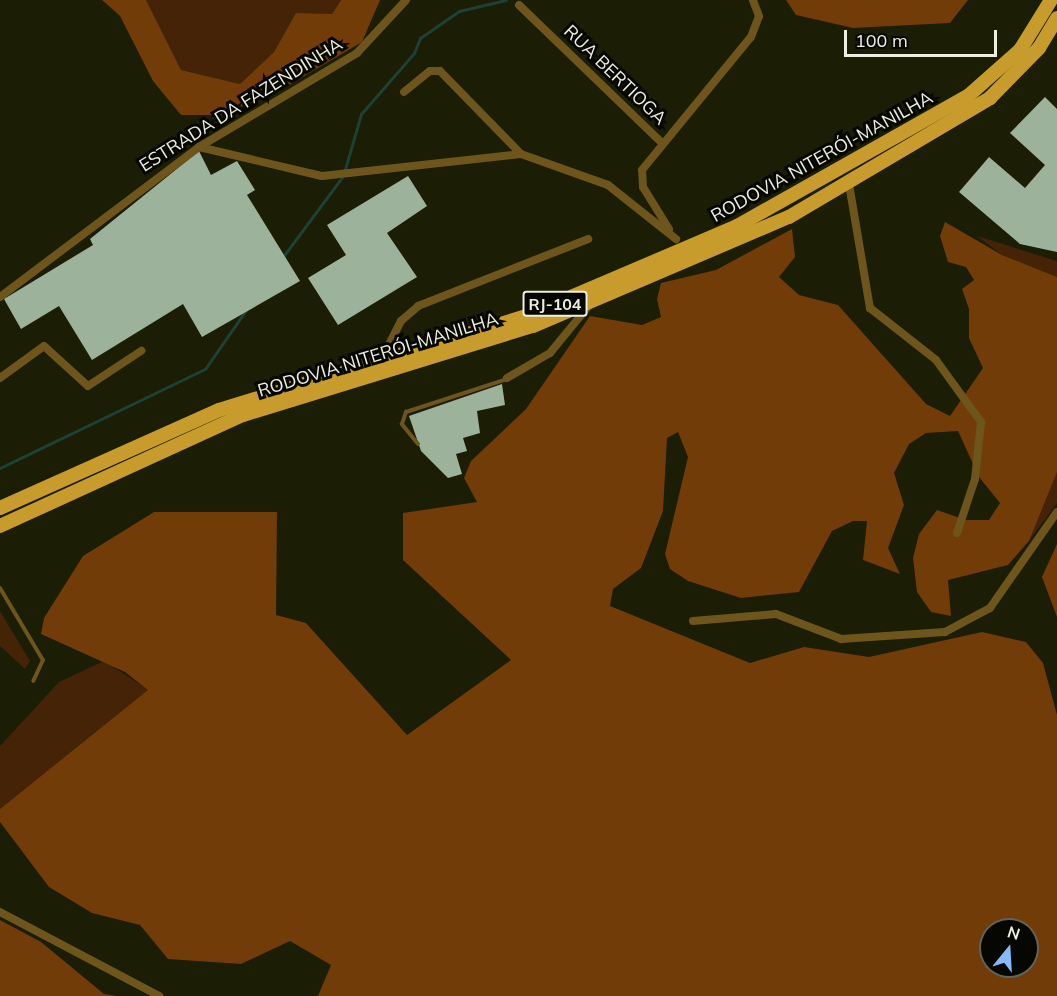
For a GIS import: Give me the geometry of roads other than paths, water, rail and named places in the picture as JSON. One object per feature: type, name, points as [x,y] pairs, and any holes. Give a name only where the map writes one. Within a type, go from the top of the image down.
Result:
[{"type":"highway","name":"RODOVIA NITERÓI-MANILHA","points":[[0,508],[219,410],[524,317],[679,245],[783,202],[968,96],[1020,50],[1051,0]]},
{"type":"highway","name":"RODOVIA NITERÓI-MANILHA","points":[[0,526],[243,415],[469,347],[592,303],[696,260],[849,184],[990,98],[1031,59],[1057,18]]},
{"type":"street","name":"ESTRADA DA FAZENDINHA","points":[[0,297],[199,147],[357,52],[406,0]]},
{"type":"street","points":[[679,245],[641,181],[663,143],[758,26],[753,0]]},
{"type":"street","name":"RUA BERTIOGA","points":[[519,5],[663,143]]},
{"type":"street","points":[[404,92],[430,71],[440,70],[521,154]]},
{"type":"street","points":[[199,147],[322,176],[521,154],[608,185],[679,245]]},
{"type":"street","points":[[849,184],[870,308],[936,360],[981,422],[977,470],[957,533]]},
{"type":"street","points":[[380,361],[401,321],[418,306],[588,239]]},
{"type":"street","points":[[507,378],[550,353],[592,303]]},
{"type":"street","points":[[0,378],[44,346],[88,386],[141,351]]},
{"type":"street","points":[[693,621],[776,614],[841,639],[945,632],[990,608],[1057,512]]},
{"type":"street","points":[[0,912],[159,996]]},
{"type":"lane","points":[[418,444],[402,424],[406,412],[507,378]]},
{"type":"lane","points":[[0,588],[43,660],[33,681]]},
{"type":"waterway","points":[[282,258],[343,176],[361,114],[414,53],[420,38],[459,11],[506,0]]},
{"type":"waterway","points":[[0,468],[205,369],[246,310]]}]
